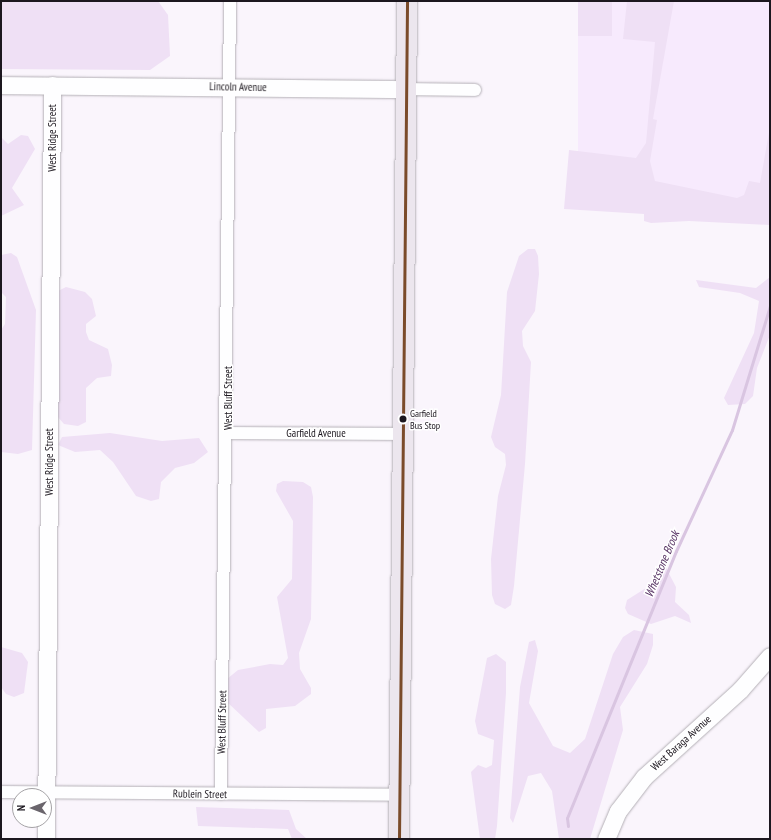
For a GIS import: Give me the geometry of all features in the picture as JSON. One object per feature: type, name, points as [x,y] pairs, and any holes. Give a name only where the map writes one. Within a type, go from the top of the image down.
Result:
[{"type":"main road","points":[[399,839],[407,1]]},
{"type":"street","name":"West Bluff Street","points":[[221,794],[228,433],[230,1]]},
{"type":"street","name":"Lincoln Avenue","points":[[1,85],[474,90]]},
{"type":"street","name":"West Ridge Street","points":[[46,788],[52,85]]},
{"type":"street","name":"Garfield Avenue","points":[[228,433],[403,434]]},
{"type":"street","name":"West Baraga Avenue","points":[[606,839],[618,811],[644,777],[748,682],[770,656]]},
{"type":"street","name":"Rublein Street","points":[[1,792],[12,792]]},
{"type":"street","name":"Rublein Street","points":[[52,792],[400,795]]},
{"type":"street","name":"West Ridge Street","points":[[46,828],[46,839]]},
{"type":"shaded area","points":[[1,1],[158,1],[168,15],[170,56],[150,70],[1,69]]},
{"type":"shaded area","points":[[578,1],[770,1],[770,205],[578,205]]},
{"type":"shaded area","points":[[578,1],[612,1],[612,36],[578,36]]},
{"type":"shaded area","points":[[627,1],[674,1],[653,119],[657,120],[650,161],[655,181],[737,198],[744,195],[749,181],[760,183],[770,127],[770,225],[689,221],[651,223],[644,221],[644,214],[564,209],[569,150],[636,158],[646,143],[655,42],[623,39]]},
{"type":"shaded area","points":[[21,135],[28,136],[35,149],[12,188],[24,205],[1,216],[1,137],[8,144]]},
{"type":"shaded area","points":[[528,249],[535,249],[538,256],[539,274],[535,311],[522,331],[523,346],[531,362],[525,464],[514,586],[511,605],[505,609],[495,604],[492,595],[491,559],[498,496],[506,465],[505,454],[495,447],[491,437],[501,395],[507,292],[519,256]]},
{"type":"shaded area","points":[[11,253],[17,257],[36,310],[32,450],[18,454],[1,452],[1,330],[5,324],[6,297],[1,292],[1,255]]},
{"type":"shaded area","points":[[770,277],[770,335],[757,368],[753,396],[745,404],[728,405],[724,398],[754,333],[759,301],[740,293],[699,287],[696,280],[756,288]]},
{"type":"shaded area","points":[[66,287],[85,292],[92,299],[96,316],[86,324],[86,332],[89,340],[108,349],[112,365],[111,376],[97,378],[86,388],[86,422],[78,426],[64,424],[57,416],[56,292]]},
{"type":"shaded area","points":[[110,433],[162,441],[199,438],[208,452],[194,463],[175,468],[161,482],[159,499],[151,501],[136,496],[113,462],[100,450],[75,452],[58,445],[62,437]]},
{"type":"shaded area","points":[[283,481],[303,482],[311,487],[313,497],[311,619],[299,653],[300,669],[311,688],[311,694],[295,706],[266,709],[266,728],[259,732],[227,702],[227,679],[238,670],[270,664],[283,665],[288,658],[277,597],[292,579],[293,521],[276,491],[277,484]]},
{"type":"shaded area","points":[[664,564],[676,587],[675,602],[689,615],[691,623],[675,616],[651,624],[628,614],[625,608],[627,600],[646,588]]},
{"type":"shaded area","points":[[634,630],[653,634],[653,645],[647,664],[620,707],[623,730],[590,839],[559,839],[552,791],[541,773],[528,776],[513,823],[510,818],[520,687],[529,642],[535,640],[538,651],[529,703],[553,746],[570,753],[585,739],[613,654],[623,637]]},
{"type":"shaded area","points":[[1,647],[22,653],[28,662],[24,693],[14,697],[6,694],[1,687]]},
{"type":"shaded area","points":[[496,654],[506,662],[506,693],[497,826],[495,839],[480,839],[471,772],[478,765],[486,768],[492,765],[494,740],[478,734],[475,721],[487,658]]},
{"type":"shaded area","points":[[196,807],[289,810],[296,829],[307,839],[292,839],[288,829],[198,826]]},
{"type":"waterway","name":"Whetstone Brook","points":[[568,826],[567,818],[676,551],[732,430],[770,306]]},
{"type":"transit line","points":[[399,839],[407,1]]},
{"type":"place","name":"Garfield Bus Stop","points":[[403,419]]}]
